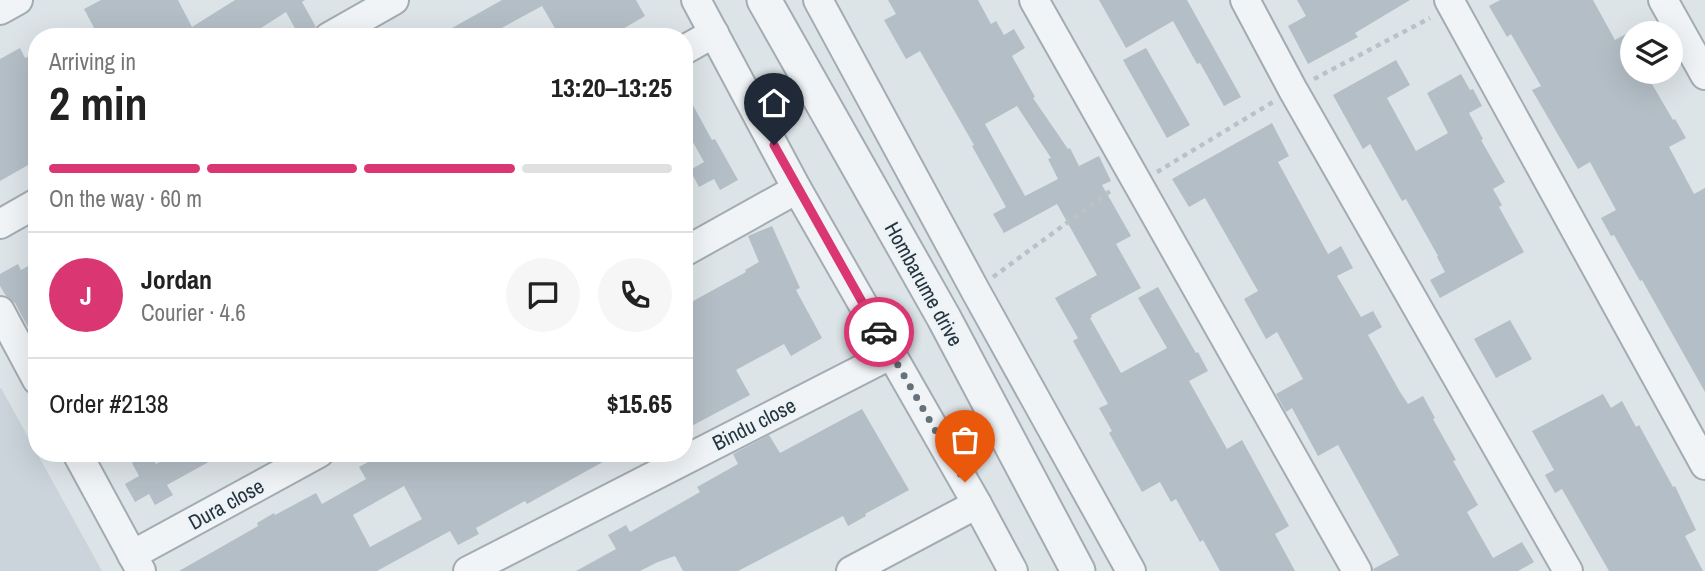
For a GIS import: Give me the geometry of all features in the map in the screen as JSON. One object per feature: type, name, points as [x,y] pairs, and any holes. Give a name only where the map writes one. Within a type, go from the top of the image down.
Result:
[{"type":"street","points":[[0,10],[18,0]]},
{"type":"street","points":[[345,28],[394,0]]},
{"type":"street","points":[[696,0],[797,189],[1013,571]]},
{"type":"street","name":"Hombarume drive","points":[[764,0],[944,318],[1078,571]]},
{"type":"street","points":[[818,0],[1131,571]]},
{"type":"street","points":[[1034,0],[1357,571]]},
{"type":"street","points":[[1245,0],[1293,90],[1568,571]]},
{"type":"street","points":[[1448,0],[1705,465]]},
{"type":"street","points":[[1663,0],[1705,75]]},
{"type":"street","points":[[693,45],[714,33]]},
{"type":"street","points":[[693,247],[797,189]]},
{"type":"street","points":[[0,224],[28,208]]},
{"type":"street","points":[[0,311],[28,363]]},
{"type":"street","name":"Bindu close","points":[[693,456],[892,354]]},
{"type":"street","points":[[82,462],[137,563]]},
{"type":"street","name":"Dura close","points":[[137,563],[304,462]]},
{"type":"street","name":"Bindu close","points":[[468,571],[681,462]]},
{"type":"street","points":[[851,571],[977,504]]},
{"type":"path","points":[[975,290],[1133,173]]},
{"type":"shaded area","points":[[1,388],[28,437],[28,462],[42,462],[102,571],[0,571]]},
{"type":"building","points":[[101,0],[178,0],[192,27],[235,0],[305,0],[302,2],[316,27],[295,28],[286,12],[261,28],[94,28],[84,9]]},
{"type":"building","points":[[502,0],[636,0],[645,16],[624,28],[555,28],[542,6],[502,28],[452,28]]},
{"type":"building","points":[[888,0],[978,0],[991,24],[996,21],[1004,35],[1014,29],[1025,48],[1012,56],[1035,97],[1033,98],[1068,149],[1070,148],[1079,166],[1099,156],[1111,181],[1102,185],[1131,236],[1116,244],[1141,288],[1090,318],[1121,373],[1167,348],[1138,298],[1158,287],[1208,371],[1189,381],[1227,449],[1242,440],[1289,526],[1275,534],[1295,571],[1220,571],[1176,499],[1171,502],[1160,482],[1142,492],[1109,433],[1112,431],[1099,408],[1108,404],[1073,341],[1078,338],[1055,298],[1097,275],[1057,204],[1004,233],[993,214],[1006,207],[972,146],[974,145],[920,51],[906,59],[884,20],[896,14]],"holes":[[[1017,106],[1051,158],[1048,159],[1058,179],[1025,196],[985,124]]]},
{"type":"building","points":[[1099,0],[1187,0],[1241,97],[1224,106],[1173,21],[1126,48]]},
{"type":"building","points":[[1297,0],[1410,0],[1355,33],[1358,37],[1308,64],[1288,26],[1306,16]]},
{"type":"building","points":[[1500,0],[1593,0],[1615,40],[1620,37],[1620,84],[1652,84],[1686,138],[1669,147],[1694,194],[1705,188],[1705,392],[1642,280],[1640,281],[1614,235],[1611,236],[1601,218],[1616,210],[1590,162],[1578,169],[1532,90],[1541,86],[1511,34],[1507,37],[1489,6]]},
{"type":"building","points":[[20,48],[25,58],[28,56],[28,165],[0,181],[0,59]]},
{"type":"building","points":[[1146,48],[1190,125],[1167,138],[1123,60]]},
{"type":"building","points":[[1396,60],[1410,85],[1387,98],[1416,151],[1448,133],[1427,93],[1461,74],[1470,90],[1473,89],[1482,106],[1469,113],[1505,182],[1493,189],[1502,205],[1499,207],[1524,252],[1440,298],[1430,280],[1445,272],[1438,256],[1406,199],[1402,201],[1370,144],[1363,149],[1333,95]]},
{"type":"building","points":[[693,105],[738,180],[720,190],[714,179],[699,187],[693,176],[693,168],[704,162],[693,142]]},
{"type":"building","points":[[1272,123],[1289,156],[1278,162],[1328,254],[1341,246],[1353,268],[1337,276],[1361,317],[1373,311],[1382,327],[1368,335],[1400,392],[1408,404],[1423,396],[1435,418],[1433,419],[1456,460],[1453,461],[1478,505],[1467,512],[1493,558],[1522,542],[1534,562],[1518,571],[1374,571],[1373,569],[1399,555],[1338,445],[1318,456],[1292,408],[1286,412],[1276,394],[1303,379],[1277,332],[1266,339],[1244,299],[1258,291],[1205,198],[1189,207],[1172,179]]},
{"type":"building","points":[[772,226],[800,288],[796,290],[822,338],[791,356],[784,344],[736,370],[750,395],[693,425],[693,301],[759,262],[748,236]]},
{"type":"building","points":[[18,264],[21,270],[28,266],[28,327],[15,303],[6,296],[0,286],[0,274]]},
{"type":"building","points":[[1510,320],[1532,359],[1496,378],[1474,339]]},
{"type":"building","points":[[1603,394],[1611,408],[1622,401],[1636,427],[1639,425],[1673,487],[1675,486],[1696,530],[1685,536],[1703,571],[1609,571],[1562,489],[1555,493],[1545,475],[1554,470],[1532,431]]},
{"type":"building","points":[[862,409],[909,490],[865,514],[866,516],[848,526],[843,516],[738,571],[683,571],[675,556],[640,571],[576,571],[616,549],[608,535],[626,525],[630,532],[700,492],[697,487],[738,464],[733,454],[769,435],[780,453]]},
{"type":"building","points":[[209,462],[167,485],[173,495],[155,505],[149,494],[135,502],[125,484],[139,476],[132,463]]},
{"type":"building","points":[[368,462],[603,462],[527,504],[525,501],[476,528],[479,534],[458,545],[450,531],[377,571],[179,571],[258,526],[257,523],[274,513],[275,515],[316,493],[322,504],[366,479],[359,467]],"holes":[[[404,486],[422,519],[370,547],[353,515]]]},
{"type":"way so far","points":[[879,332],[965,482]]},
{"type":"route","points":[[774,145],[879,332]]}]
